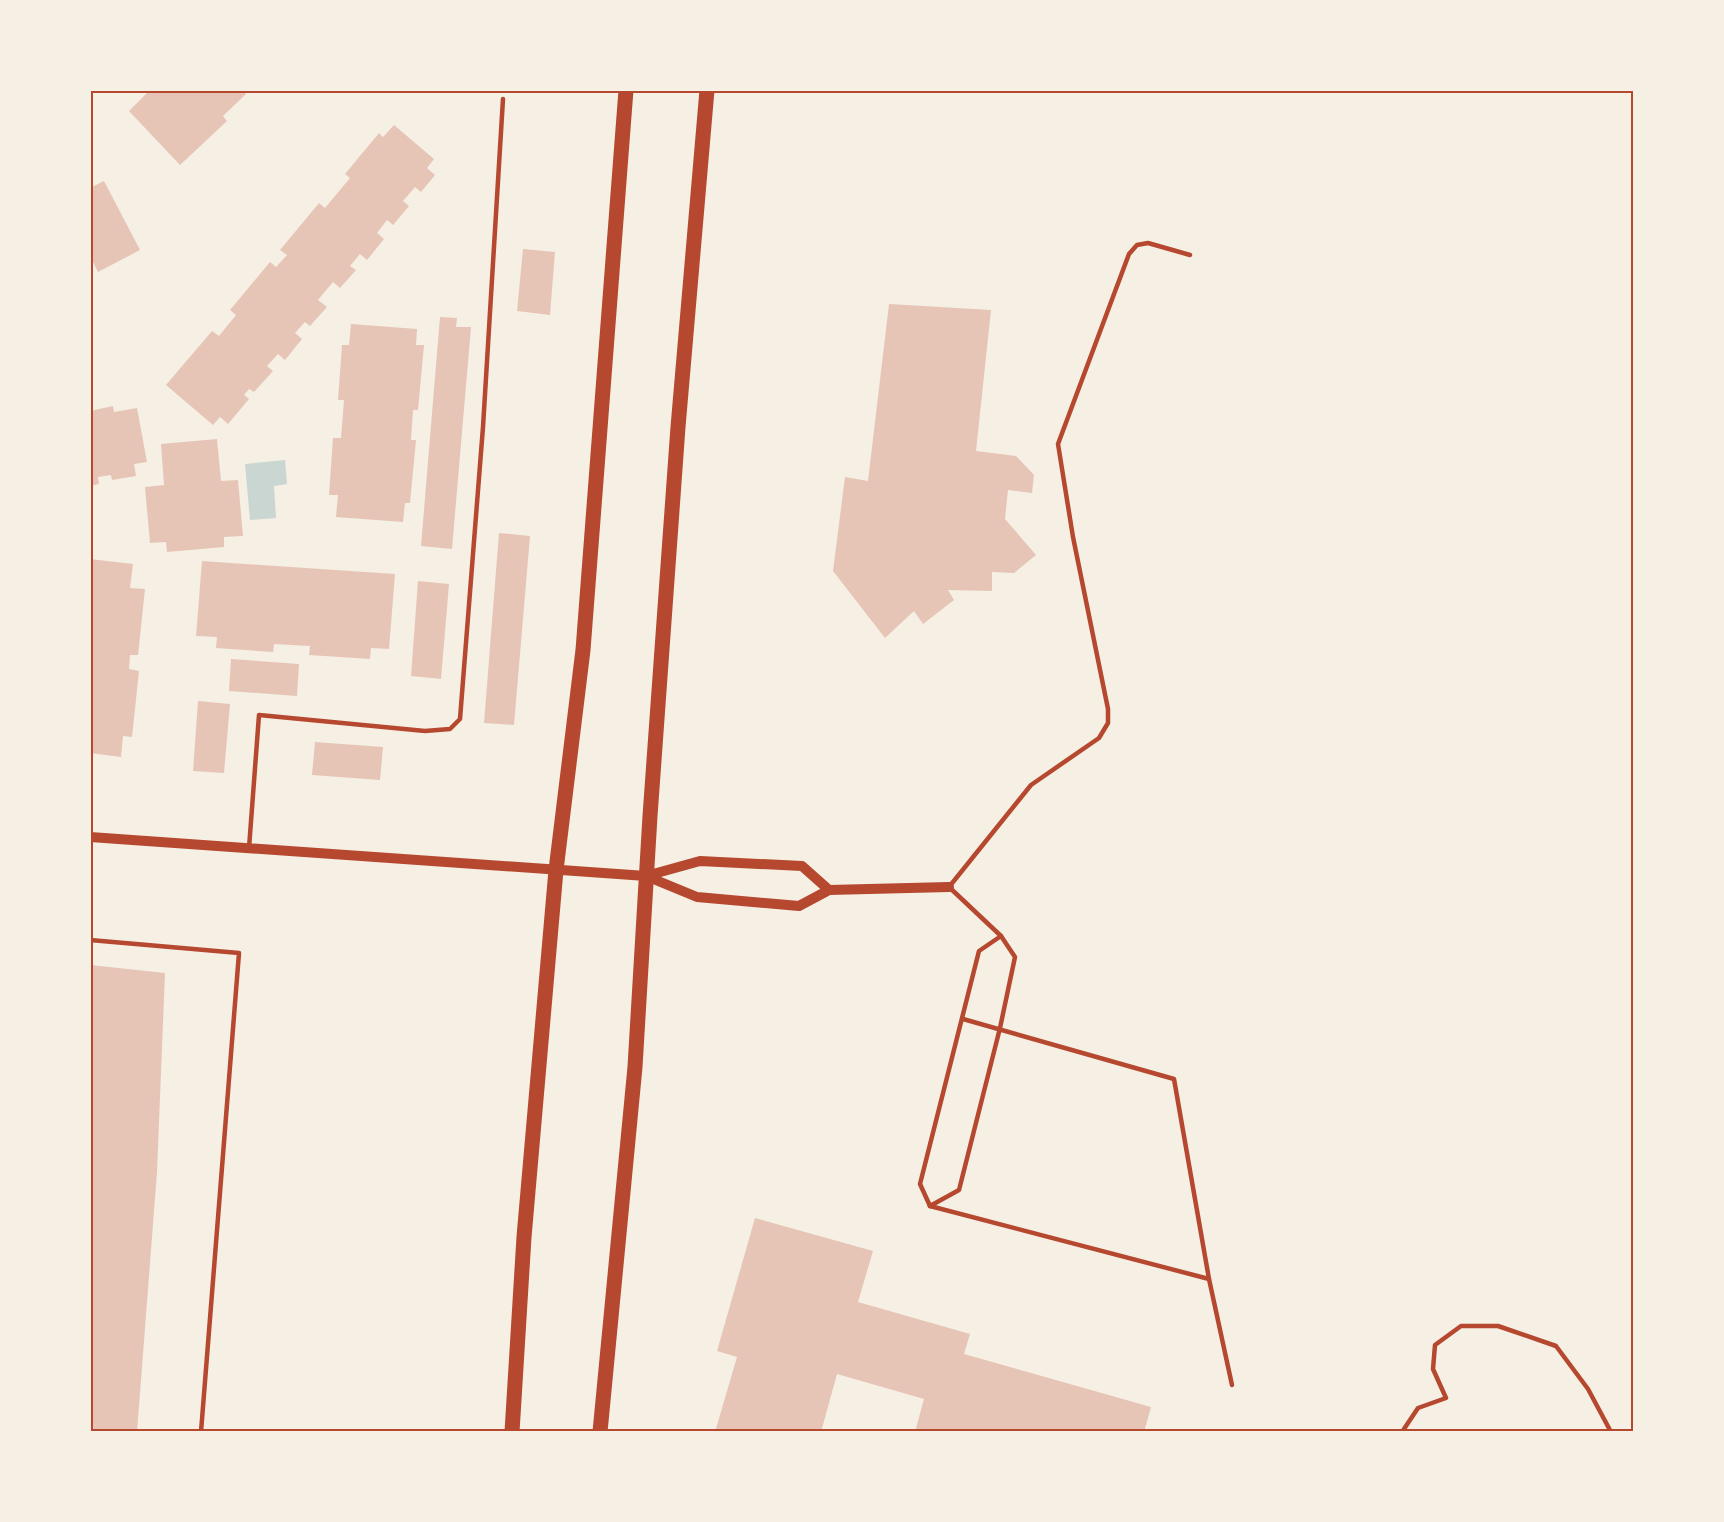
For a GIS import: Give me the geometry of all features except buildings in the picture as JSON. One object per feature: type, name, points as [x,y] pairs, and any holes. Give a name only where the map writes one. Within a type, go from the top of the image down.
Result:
[{"type":"main road","points":[[512,1432],[524,1237],[556,870],[583,650],[626,90]]},
{"type":"main road","points":[[600,1432],[635,1067],[646,876],[678,428],[707,90]]},
{"type":"street","points":[[90,837],[646,876],[697,897],[799,906],[829,890],[949,887]]},
{"type":"street","points":[[646,876],[700,861],[802,866],[829,890]]},
{"type":"lane","points":[[249,848],[259,715],[425,731],[450,729],[460,719],[483,427],[503,99]]},
{"type":"lane","points":[[930,1206],[959,1190],[1000,1028],[1015,957],[1001,936],[949,887],[1031,785],[1099,738],[1107,723],[1108,709],[1073,537],[1058,444],[1129,254],[1137,245],[1148,243],[1190,255]]},
{"type":"lane","points":[[930,1206],[920,1184],[979,951],[1001,936]]},
{"type":"lane","points":[[90,940],[239,953],[201,1432]]},
{"type":"lane","points":[[963,1019],[1174,1079],[1209,1279],[1232,1385]]},
{"type":"lane","points":[[930,1206],[1209,1279]]},
{"type":"lane","points":[[1402,1432],[1418,1408],[1446,1398],[1433,1370],[1435,1345],[1461,1326],[1498,1326],[1556,1346],[1588,1389],[1611,1432]]},
{"type":"shaded area","points":[[285,460],[287,484],[274,486],[276,518],[250,520],[245,464]]}]
